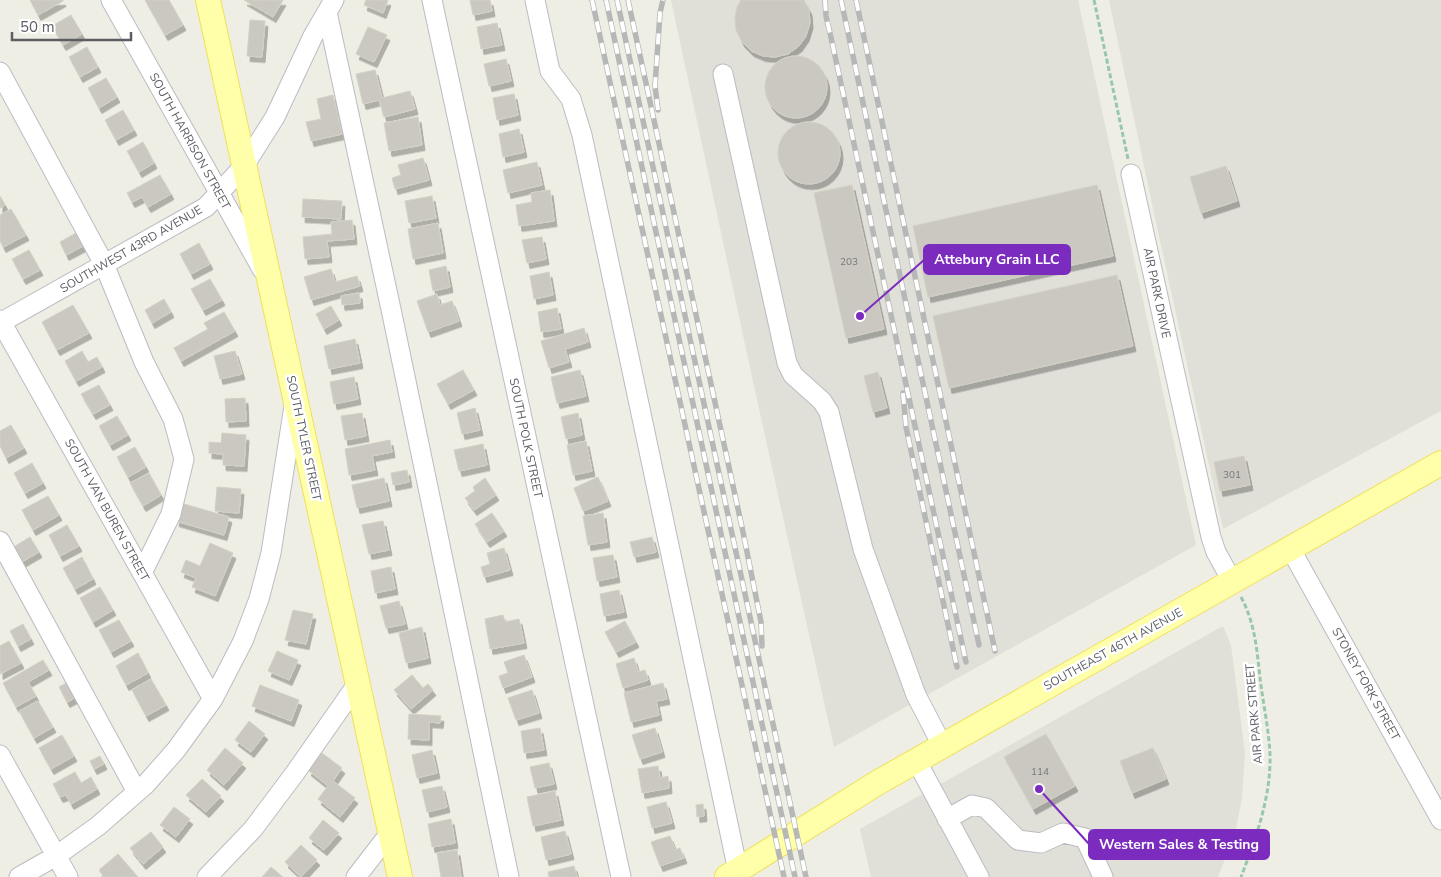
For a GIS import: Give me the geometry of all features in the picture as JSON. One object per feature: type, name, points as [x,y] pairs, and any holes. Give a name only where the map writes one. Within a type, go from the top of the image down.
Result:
[{"type":"main road","name":"SOUTH TYLER STREET","points":[[208,0],[400,877]]},
{"type":"main road","name":"SOUTHEAST 46TH AVENUE","points":[[733,874],[876,783],[1441,463]]},
{"type":"street","name":"SOUTH HARRISON STREET","points":[[111,0],[270,283]]},
{"type":"street","name":"SOUTH POLK STREET","points":[[432,0],[621,877]]},
{"type":"street","points":[[535,0],[550,70],[571,100],[582,135],[733,874]]},
{"type":"street","name":"SOUTHWEST 43RD AVENUE","points":[[0,322],[206,207],[244,166],[275,117],[313,36],[331,6]]},
{"type":"street","points":[[331,6],[392,314],[509,877]]},
{"type":"street","points":[[0,72],[104,264],[144,362],[172,419],[184,459],[171,514],[142,573]]},
{"type":"street","points":[[723,74],[787,364],[793,375],[822,401],[829,412],[862,549],[916,695],[942,745]]},
{"type":"street","name":"AIR PARK DRIVE","points":[[1131,174],[1211,537],[1216,552],[1232,581]]},
{"type":"street","name":"SOUTH VAN BUREN STREET","points":[[0,322],[213,700]]},
{"type":"street","points":[[19,877],[56,856],[98,826],[137,792],[176,750],[213,700],[243,641],[262,590],[272,553],[296,398]]},
{"type":"street","points":[[0,541],[137,792]]},
{"type":"street","name":"STONEY FORK STREET","points":[[1290,548],[1441,820]]},
{"type":"street","points":[[206,877],[253,829],[358,683]]},
{"type":"street","points":[[0,755],[68,877]]},
{"type":"street","points":[[916,760],[979,877]]},
{"type":"street","points":[[948,819],[972,805],[986,808],[1018,840],[1041,843],[1063,832],[1085,838],[1103,877]]},
{"type":"street","points":[[356,877],[390,833]]},
{"type":"path","points":[[1094,0],[1131,174]]},
{"type":"path","name":"AIR PARK STREET","points":[[1232,581],[1247,609],[1255,631],[1270,755],[1266,799],[1255,843],[1242,877]]},
{"type":"shaded area","points":[[671,0],[1078,0],[1196,545],[834,747],[754,386]]},
{"type":"shaded area","points":[[1109,0],[1441,0],[1441,411],[1223,529],[1157,227]]},
{"type":"shaded area","points":[[1223,626],[1231,645],[1245,753],[1242,798],[1235,833],[1218,877],[871,877],[860,829]]},
{"type":"building","points":[[30,0],[63,0],[63,1],[38,15]]},
{"type":"building","points":[[145,0],[169,0],[183,25],[165,35]]},
{"type":"building","points":[[244,0],[283,0],[273,17]]},
{"type":"building","points":[[366,0],[388,0],[383,13],[364,5]]},
{"type":"building","points":[[470,0],[490,0],[492,11],[473,15]]},
{"type":"building","points":[[741,0],[804,0],[809,10],[810,23],[806,36],[799,46],[788,54],[775,57],[763,56],[751,51],[742,42],[736,30],[735,18],[737,7]]},
{"type":"building","points":[[71,15],[82,34],[63,45],[52,26]]},
{"type":"building","points":[[250,20],[265,21],[262,57],[247,56]]},
{"type":"building","points":[[497,23],[502,45],[481,49],[477,27]]},
{"type":"building","points":[[368,27],[387,35],[374,62],[356,54]]},
{"type":"building","points":[[87,47],[98,67],[80,77],[69,57]]},
{"type":"building","points":[[790,56],[802,56],[818,65],[825,75],[827,87],[825,99],[818,109],[802,118],[790,118],[779,113],[770,104],[765,93],[765,81],[770,70],[779,61]]},
{"type":"building","points":[[506,59],[511,81],[489,86],[484,64]]},
{"type":"building","points":[[375,70],[382,98],[410,91],[415,109],[384,117],[379,100],[363,104],[356,74]]},
{"type":"building","points":[[106,78],[117,97],[99,108],[88,88]]},
{"type":"building","points":[[514,94],[518,115],[497,120],[493,98]]},
{"type":"building","points":[[333,95],[342,134],[311,141],[306,122],[321,119],[317,99]]},
{"type":"building","points":[[123,110],[134,130],[116,140],[105,120]]},
{"type":"building","points":[[418,117],[422,145],[389,151],[384,123]]},
{"type":"building","points":[[803,122],[815,122],[831,131],[838,141],[840,153],[838,165],[831,175],[815,184],[803,184],[792,179],[783,170],[778,159],[778,147],[783,136],[792,127]]},
{"type":"building","points":[[519,129],[524,152],[503,157],[499,134]]},
{"type":"building","points":[[143,142],[154,163],[139,172],[127,151]]},
{"type":"building","points":[[423,158],[429,180],[395,189],[392,178],[401,175],[398,165]]},
{"type":"building","points":[[537,162],[542,185],[508,193],[503,170]]},
{"type":"building","points":[[1226,166],[1237,201],[1201,213],[1190,177]]},
{"type":"building","points":[[160,175],[171,194],[148,207],[142,197],[132,202],[127,193]]},
{"type":"building","points":[[852,185],[884,329],[846,338],[814,193]]},
{"type":"building","points":[[1097,185],[1113,256],[928,297],[913,226]]},
{"type":"building","points":[[550,190],[554,221],[519,226],[516,205],[532,202],[531,193]]},
{"type":"building","points":[[0,196],[5,205],[0,208]]},
{"type":"building","points":[[432,196],[436,218],[409,223],[405,201]]},
{"type":"building","points":[[303,199],[342,201],[341,219],[302,217]]},
{"type":"building","points":[[11,209],[26,235],[3,247],[0,241],[0,215]]},
{"type":"building","points":[[352,220],[354,239],[327,241],[329,257],[305,259],[303,237],[332,234],[331,222]]},
{"type":"building","points":[[438,223],[443,253],[413,259],[408,229]]},
{"type":"building","points":[[76,233],[83,246],[66,255],[60,242]]},
{"type":"building","points":[[542,237],[546,259],[527,263],[522,240]]},
{"type":"building","points":[[199,243],[210,264],[191,274],[180,254]]},
{"type":"building","points":[[29,250],[40,270],[23,279],[12,259]]},
{"type":"building","points":[[446,266],[450,287],[433,291],[429,270]]},
{"type":"building","points":[[331,269],[335,282],[357,276],[360,286],[311,300],[304,277]]},
{"type":"building","points":[[549,272],[553,295],[534,299],[530,276]]},
{"type":"building","points":[[1117,275],[1133,346],[949,388],[933,316]]},
{"type":"building","points":[[210,279],[222,300],[203,310],[191,289]]},
{"type":"building","points":[[359,293],[360,303],[342,305],[341,296]]},
{"type":"building","points":[[437,294],[440,305],[452,301],[459,321],[428,332],[417,301]]},
{"type":"building","points":[[164,299],[171,312],[152,323],[145,310]]},
{"type":"building","points":[[73,305],[89,333],[57,350],[42,322]]},
{"type":"building","points":[[331,306],[339,320],[324,329],[316,314]]},
{"type":"building","points":[[557,308],[561,329],[541,332],[538,312]]},
{"type":"building","points":[[224,312],[235,331],[181,361],[174,348],[208,329],[204,323]]},
{"type":"building","points":[[584,328],[588,342],[565,349],[569,362],[549,368],[541,341]]},
{"type":"building","points":[[355,339],[360,363],[329,369],[324,346]]},
{"type":"building","points":[[82,351],[88,362],[97,357],[102,367],[76,381],[65,361]]},
{"type":"building","points":[[235,351],[242,374],[220,379],[214,356]]},
{"type":"building","points":[[463,370],[474,390],[448,404],[437,384]]},
{"type":"building","points":[[580,370],[586,396],[557,403],[551,377]]},
{"type":"building","points":[[878,372],[887,408],[873,412],[864,376]]},
{"type":"building","points":[[354,377],[358,399],[334,404],[330,382]]},
{"type":"building","points":[[99,385],[110,405],[93,414],[81,394]]},
{"type":"building","points":[[245,398],[246,421],[226,422],[225,399]]},
{"type":"building","points":[[475,408],[480,430],[462,434],[457,413]]},
{"type":"building","points":[[362,413],[366,436],[345,440],[341,416]]},
{"type":"building","points":[[578,413],[582,435],[566,439],[561,417]]},
{"type":"building","points":[[117,416],[128,435],[110,445],[99,426]]},
{"type":"building","points":[[11,425],[24,448],[6,458],[0,446],[0,431]]},
{"type":"building","points":[[222,433],[246,435],[244,466],[223,465],[223,454],[209,453],[209,442],[221,443]]},
{"type":"building","points":[[390,440],[392,452],[372,456],[375,470],[349,475],[345,449]]},
{"type":"building","points":[[586,441],[592,471],[573,475],[567,445]]},
{"type":"building","points":[[483,444],[487,465],[459,471],[454,450]]},
{"type":"building","points":[[135,447],[146,467],[128,477],[117,457]]},
{"type":"building","points":[[1244,456],[1250,485],[1220,491],[1214,462]]},
{"type":"building","points":[[32,463],[43,483],[25,493],[14,473]]},
{"type":"building","points":[[407,470],[409,482],[393,485],[391,473]]},
{"type":"building","points":[[149,473],[161,495],[143,506],[130,483]]},
{"type":"building","points":[[598,477],[608,501],[583,511],[574,488]]},
{"type":"building","points":[[384,478],[389,501],[357,508],[352,485]]},
{"type":"building","points":[[485,478],[496,495],[474,510],[465,498],[475,491],[473,487]]},
{"type":"building","points":[[217,487],[241,489],[239,513],[215,511]]},
{"type":"building","points":[[48,496],[59,515],[33,530],[22,510]]},
{"type":"building","points":[[181,503],[229,517],[224,535],[176,521]]},
{"type":"building","points":[[492,513],[504,531],[487,542],[475,524]]},
{"type":"building","points":[[603,513],[607,542],[588,545],[583,516]]},
{"type":"building","points":[[383,521],[389,550],[369,554],[362,525]]},
{"type":"building","points":[[67,525],[79,546],[60,556],[49,535]]},
{"type":"building","points":[[30,537],[39,552],[20,563],[12,548]]},
{"type":"building","points":[[652,537],[656,552],[634,557],[630,542]]},
{"type":"building","points":[[210,543],[233,553],[215,596],[192,587],[196,578],[181,572],[186,560],[200,566]]},
{"type":"building","points":[[504,548],[510,570],[484,577],[481,567],[490,564],[487,553]]},
{"type":"building","points":[[613,555],[617,577],[597,581],[593,558]]},
{"type":"building","points":[[82,557],[93,579],[75,589],[63,568]]},
{"type":"building","points":[[391,567],[395,589],[375,593],[371,571]]},
{"type":"building","points":[[100,587],[113,610],[93,622],[80,598]]},
{"type":"building","points":[[619,590],[624,612],[604,616],[600,594]]},
{"type":"building","points":[[399,601],[405,624],[386,628],[380,606]]},
{"type":"building","points":[[293,610],[313,614],[306,644],[285,640]]},
{"type":"building","points":[[503,615],[505,622],[519,619],[524,643],[490,649],[485,619]]},
{"type":"building","points":[[119,620],[131,641],[111,652],[99,630]]},
{"type":"building","points":[[625,621],[636,642],[616,652],[605,632]]},
{"type":"building","points":[[23,624],[31,639],[18,646],[10,631]]},
{"type":"building","points":[[422,627],[428,658],[406,663],[399,633]]},
{"type":"building","points":[[9,641],[21,663],[0,674],[0,646]]},
{"type":"building","points":[[277,651],[298,660],[289,680],[268,671]]},
{"type":"building","points":[[138,653],[148,673],[126,685],[116,666]]},
{"type":"building","points":[[524,655],[532,677],[503,688],[499,676],[508,673],[504,662]]},
{"type":"building","points":[[634,658],[638,672],[645,670],[648,680],[623,688],[616,664]]},
{"type":"building","points":[[43,660],[49,670],[28,682],[36,696],[16,707],[3,683]]},
{"type":"building","points":[[412,675],[423,688],[428,684],[433,690],[411,709],[394,690]]},
{"type":"building","points":[[151,679],[166,705],[146,716],[132,690]]},
{"type":"building","points":[[72,680],[80,695],[67,702],[59,687]]},
{"type":"building","points":[[663,683],[667,699],[656,701],[659,715],[631,722],[624,693]]},
{"type":"building","points":[[260,685],[299,700],[291,721],[252,706]]},
{"type":"building","points":[[532,690],[539,713],[516,720],[508,698]]},
{"type":"building","points":[[38,701],[53,727],[34,738],[19,711]]},
{"type":"building","points":[[409,714],[441,716],[440,723],[429,722],[429,740],[408,739]]},
{"type":"building","points":[[249,721],[265,734],[251,752],[235,740]]},
{"type":"building","points":[[540,728],[544,750],[524,753],[521,731]]},
{"type":"building","points":[[655,728],[662,752],[640,759],[632,735]]},
{"type":"building","points":[[1046,734],[1075,786],[1033,809],[1004,757]]},
{"type":"building","points":[[62,735],[74,756],[51,769],[39,748]]},
{"type":"building","points":[[225,748],[243,763],[224,785],[207,770]]},
{"type":"building","points":[[1153,748],[1166,779],[1132,793],[1120,761]]},
{"type":"building","points":[[432,750],[437,773],[417,778],[412,755]]},
{"type":"building","points":[[322,753],[342,768],[333,781],[355,798],[340,817],[318,799],[328,786],[308,770]]},
{"type":"building","points":[[100,756],[104,764],[94,769],[90,761]]},
{"type":"building","points":[[549,763],[554,784],[535,788],[530,767]]},
{"type":"building","points":[[658,766],[660,778],[668,776],[669,788],[642,793],[638,769]]},
{"type":"building","points":[[75,772],[81,783],[91,777],[97,789],[71,804],[66,795],[60,797],[53,784]]},
{"type":"building","points":[[202,779],[221,796],[206,812],[186,795]]},
{"type":"building","points":[[442,786],[447,807],[427,812],[422,790]]},
{"type":"building","points":[[555,791],[561,820],[533,826],[527,797]]},
{"type":"building","points":[[666,802],[672,823],[652,828],[647,807]]},
{"type":"building","points":[[703,804],[704,816],[697,817],[696,805]]},
{"type":"building","points":[[174,807],[190,819],[176,837],[160,825]]},
{"type":"building","points":[[451,819],[455,843],[432,847],[428,824]]},
{"type":"building","points":[[323,820],[339,833],[324,850],[309,838]]},
{"type":"building","points":[[565,831],[571,854],[546,860],[541,837]]},
{"type":"building","points":[[151,832],[163,847],[143,864],[130,848]]},
{"type":"building","points":[[670,836],[675,850],[680,848],[684,858],[660,866],[651,842]]},
{"type":"building","points":[[301,845],[317,860],[301,877],[285,862]]},
{"type":"building","points":[[457,850],[461,877],[441,877],[437,853]]},
{"type":"building","points":[[118,854],[138,877],[104,877],[99,870]]},
{"type":"building","points":[[574,866],[577,877],[549,877],[548,872]]},
{"type":"building","points":[[271,867],[283,877],[262,877]]},
{"type":"railway","points":[[592,0],[784,877]]},
{"type":"railway","points":[[606,0],[795,877]]},
{"type":"railway","points":[[617,0],[806,877]]},
{"type":"railway","points":[[628,0],[743,532],[761,622],[762,646]]},
{"type":"railway","points":[[658,110],[655,86],[660,13],[663,0]]},
{"type":"railway","points":[[825,0],[826,16],[966,662]]},
{"type":"railway","points":[[841,0],[979,645]]},
{"type":"railway","points":[[856,0],[995,651]]},
{"type":"railway","points":[[903,393],[906,427],[957,667]]},
{"type":"place","name":"Attebury Grain LLC","points":[[860,316]]},
{"type":"place","name":"Western Sales & Testing","points":[[1039,789]]}]
